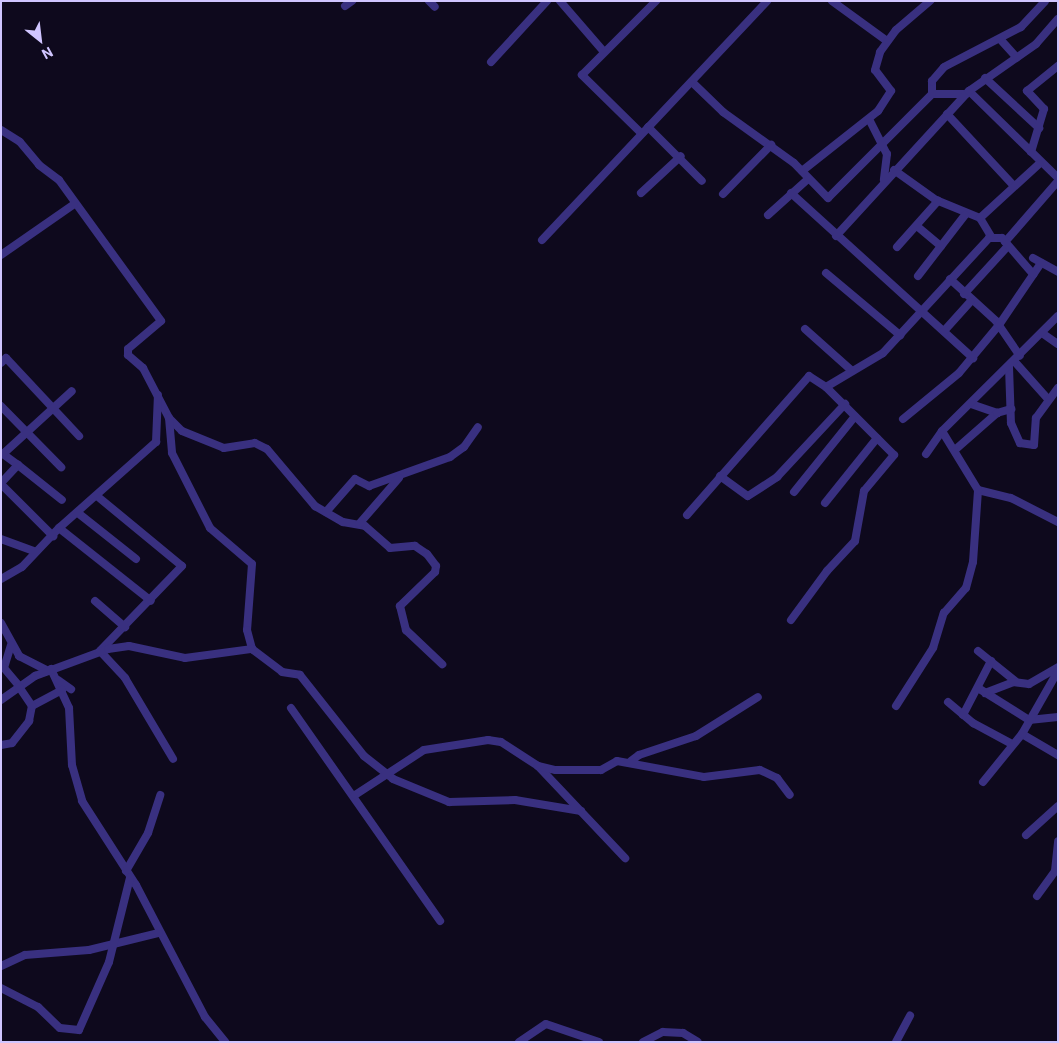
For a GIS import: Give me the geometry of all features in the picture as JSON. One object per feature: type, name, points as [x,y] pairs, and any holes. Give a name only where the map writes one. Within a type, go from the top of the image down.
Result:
[{"type":"street","points":[[491,62],[547,1]]},
{"type":"street","points":[[560,1],[604,52]]},
{"type":"street","points":[[641,133],[582,78],[604,52],[656,1]]},
{"type":"street","points":[[542,240],[641,133],[693,83],[768,1]]},
{"type":"street","points":[[832,1],[888,41]]},
{"type":"street","points":[[802,171],[870,121],[891,91],[875,70],[888,41],[930,1]]},
{"type":"street","points":[[932,94],[932,81],[944,67],[1000,39],[1028,22],[1045,1]]},
{"type":"street","points":[[836,236],[894,170],[968,92],[985,78],[1017,58],[1058,19]]},
{"type":"street","points":[[1000,39],[1017,58]]},
{"type":"street","points":[[1031,152],[1040,128],[1043,106],[1027,91],[1058,66]]},
{"type":"street","points":[[985,78],[1040,128]]},
{"type":"street","points":[[693,83],[723,112],[771,145],[802,171],[828,198],[932,94],[968,92],[1031,152],[1039,164],[1058,180],[964,294]]},
{"type":"street","points":[[946,114],[1013,185]]},
{"type":"street","points":[[870,121],[888,159],[884,182]]},
{"type":"street","points":[[648,126],[680,156],[702,181]]},
{"type":"street","points":[[1,130],[20,142],[39,165],[59,180],[73,205],[161,321],[128,349],[158,395],[169,418],[182,431],[224,448],[255,443],[267,449],[310,500],[326,512],[359,524],[390,548],[415,546],[436,566],[400,606],[406,630],[442,664]]},
{"type":"street","points":[[723,194],[771,145]]},
{"type":"street","points":[[641,193],[680,156]]},
{"type":"street","points":[[980,218],[1013,185],[1039,164]]},
{"type":"street","points":[[894,170],[938,201],[965,215],[980,218],[991,236]]},
{"type":"street","points":[[768,215],[808,179]]},
{"type":"street","points":[[791,194],[973,358]]},
{"type":"street","points":[[898,247],[918,227],[938,201]]},
{"type":"street","points":[[1,255],[73,205]]},
{"type":"street","points":[[918,276],[965,215]]},
{"type":"street","points":[[918,227],[941,246]]},
{"type":"street","points":[[826,387],[851,370],[883,353],[991,236],[998,235],[1033,274]]},
{"type":"street","points":[[1033,258],[1058,272]]},
{"type":"street","points":[[903,419],[938,394],[973,358],[999,325],[1041,262]]},
{"type":"street","points":[[826,273],[900,336]]},
{"type":"street","points":[[950,279],[970,302],[999,325],[1015,362],[1048,399]]},
{"type":"street","points":[[944,331],[970,302]]},
{"type":"street","points":[[926,454],[942,431],[1015,362],[1058,316]]},
{"type":"street","points":[[805,329],[851,370]]},
{"type":"street","points":[[1042,333],[1058,344]]},
{"type":"street","points":[[1,363],[6,358],[79,436]]},
{"type":"street","points":[[1015,362],[1011,409],[1016,437],[1032,446],[1036,418],[1048,399],[1058,388]]},
{"type":"street","points":[[687,514],[809,376],[826,387],[844,404],[894,455],[864,491],[856,524],[860,534],[792,620]]},
{"type":"street","points":[[62,500],[3,454],[72,390]]},
{"type":"street","points":[[2,578],[36,552],[59,528],[156,442],[158,395]]},
{"type":"street","points":[[720,476],[748,496],[777,477],[844,404]]},
{"type":"street","points":[[970,404],[997,413]]},
{"type":"street","points":[[1,406],[61,468]]},
{"type":"street","points":[[956,448],[997,413],[1011,409]]},
{"type":"street","points":[[794,492],[855,416]]},
{"type":"street","points":[[169,418],[172,453],[210,528],[252,564],[247,630],[252,649],[282,672],[300,675],[364,756],[383,773],[449,802],[515,800],[581,810]]},
{"type":"street","points":[[326,512],[355,479],[369,486],[399,478],[423,464],[457,453],[478,427]]},
{"type":"street","points":[[896,706],[933,648],[944,613],[966,588],[973,562],[978,490],[956,448],[942,431]]},
{"type":"street","points":[[825,503],[877,438]]},
{"type":"street","points":[[18,465],[1,483],[53,536]]},
{"type":"street","points":[[359,524],[399,478]]},
{"type":"street","points":[[978,490],[1011,498],[1058,522]]},
{"type":"street","points":[[97,496],[182,566],[151,601],[100,651]]},
{"type":"street","points":[[78,513],[136,559]]},
{"type":"street","points":[[59,528],[151,601]]},
{"type":"street","points":[[1,539],[36,552]]},
{"type":"street","points":[[95,601],[125,627]]},
{"type":"street","points":[[1,623],[18,655],[36,672]]},
{"type":"street","points":[[12,645],[4,668],[20,687],[32,706]]},
{"type":"street","points":[[1,700],[20,687],[36,672],[66,668],[100,651],[129,646],[185,658],[252,649]]},
{"type":"street","points":[[100,651],[125,678],[173,758]]},
{"type":"street","points":[[978,651],[1015,681]]},
{"type":"street","points":[[8,654],[18,655]]},
{"type":"street","points":[[963,715],[982,690],[991,661]]},
{"type":"street","points":[[982,690],[1015,681],[1029,684],[1058,667]]},
{"type":"street","points":[[1,745],[12,743],[26,725],[32,706],[61,689],[71,689],[58,680],[49,669]]},
{"type":"street","points":[[983,782],[1022,734],[1058,672]]},
{"type":"street","points":[[61,689],[71,717],[77,788],[109,848],[128,874],[158,933],[170,947],[205,1018],[225,1042]]},
{"type":"street","points":[[982,690],[1029,720],[1058,717]]},
{"type":"street","points":[[631,761],[638,755],[696,736],[758,697]]},
{"type":"street","points":[[948,702],[963,715],[1012,744]]},
{"type":"street","points":[[291,708],[355,795],[440,921]]},
{"type":"street","points":[[1022,734],[1058,755]]},
{"type":"street","points":[[355,795],[383,773],[424,750],[488,740],[501,742],[538,766],[625,858]]},
{"type":"street","points":[[538,766],[588,770],[631,761],[704,777],[760,770],[777,778],[790,795]]},
{"type":"street","points":[[1,988],[38,1007],[60,1028],[76,1032],[84,1024],[88,1002],[114,946],[128,874],[148,833],[160,795]]},
{"type":"street","points":[[1026,835],[1058,806]]},
{"type":"street","points":[[1037,896],[1055,871],[1058,841]]},
{"type":"street","points":[[2,965],[25,955],[114,946],[158,933]]},
{"type":"street","points":[[896,1042],[910,1016]]},
{"type":"street","points":[[519,1042],[546,1024],[599,1042]]},
{"type":"street","points":[[644,1042],[663,1032],[683,1033],[698,1042]]}]
